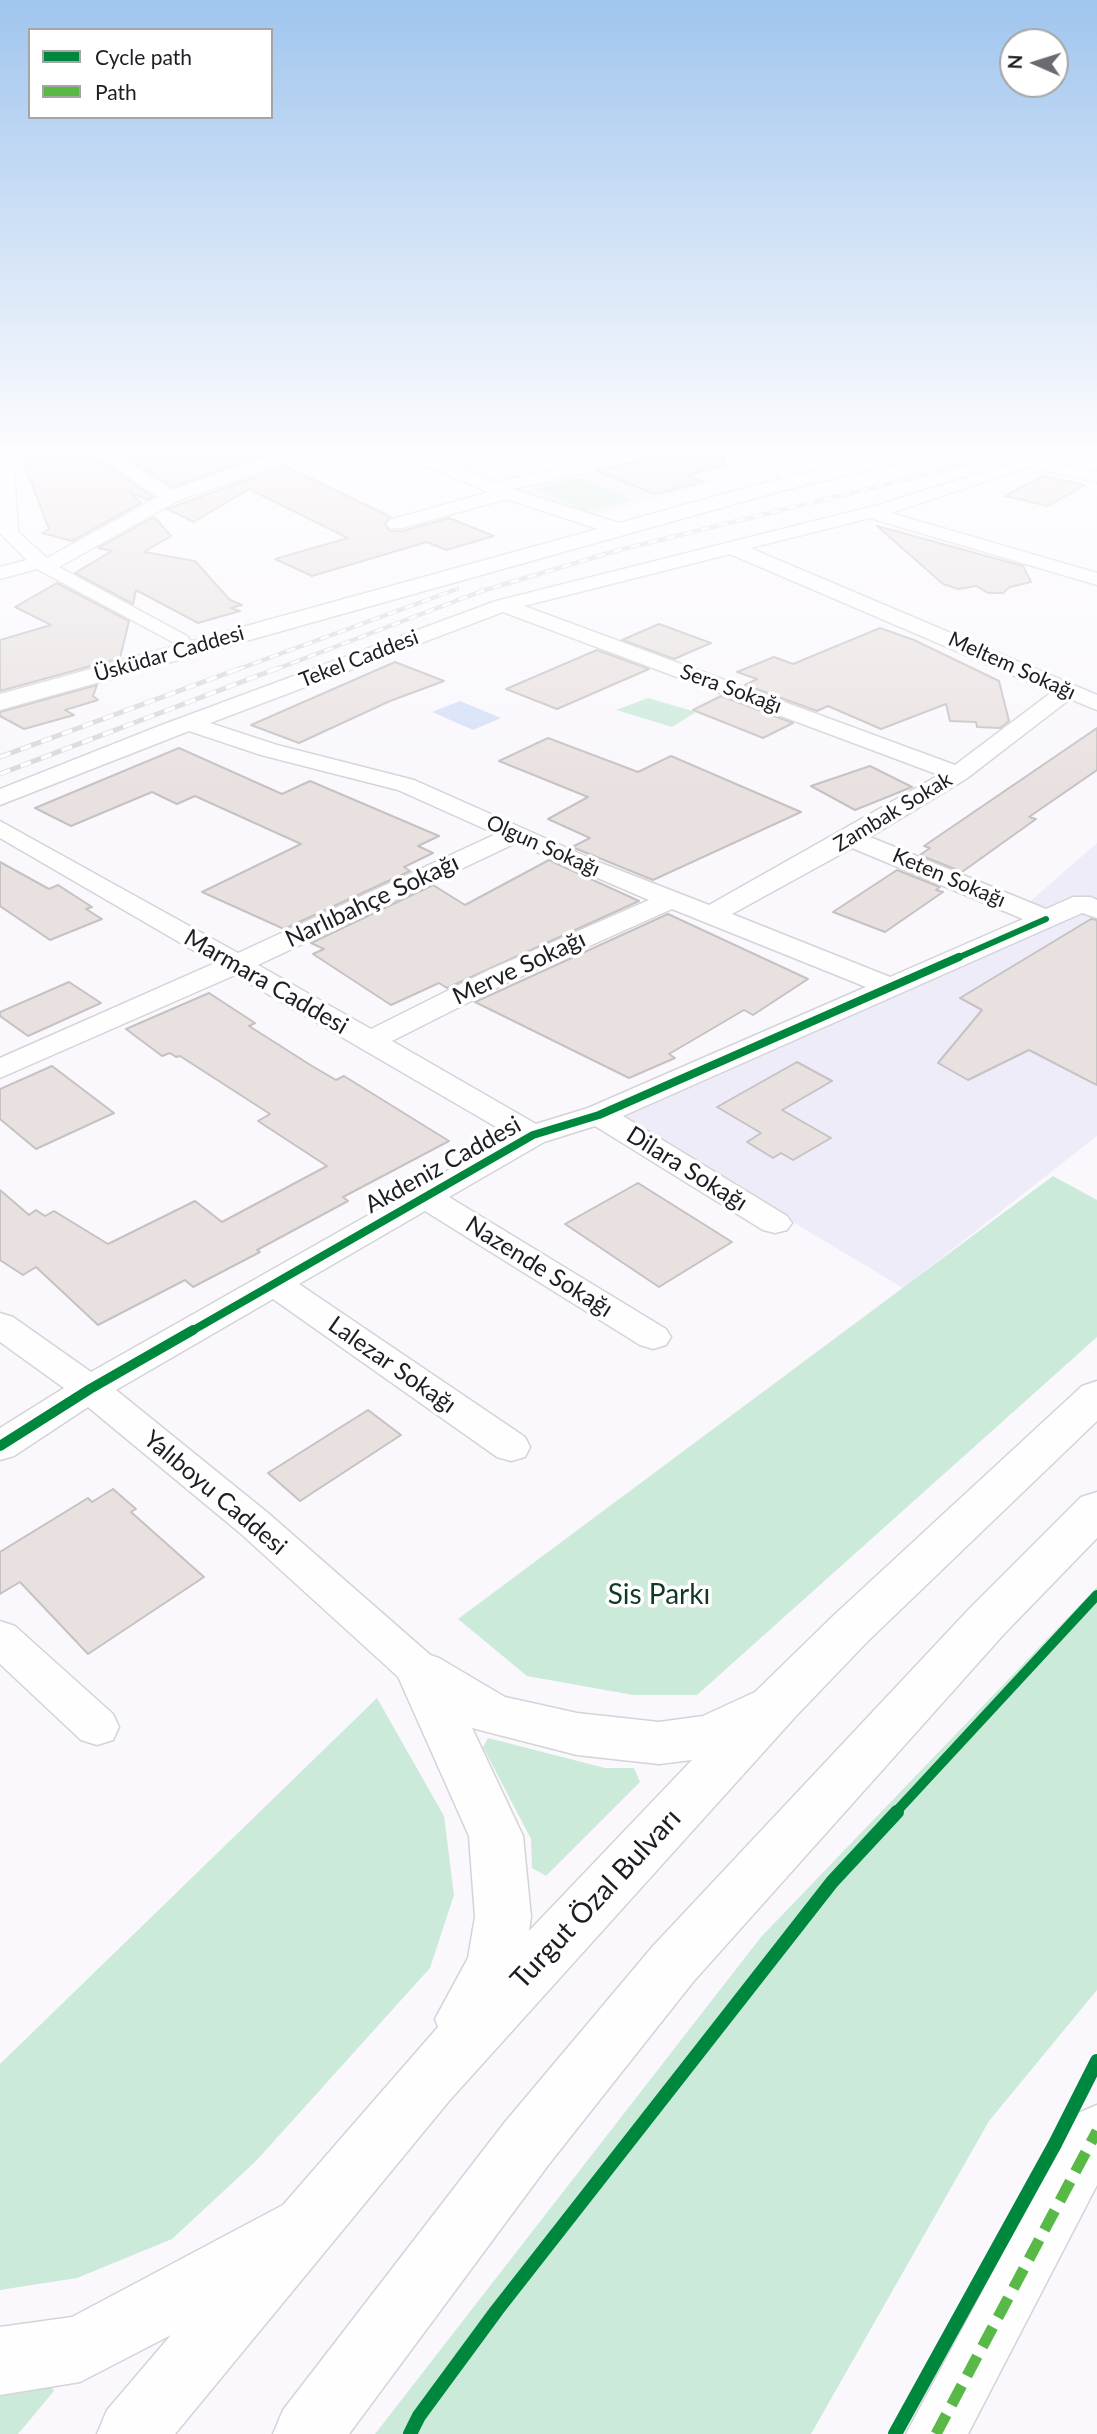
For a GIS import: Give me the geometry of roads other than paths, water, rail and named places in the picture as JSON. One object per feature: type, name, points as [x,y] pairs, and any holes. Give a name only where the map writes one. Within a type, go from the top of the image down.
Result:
[{"type":"main road","name":"Üsküdar Caddesi","points":[[0,689],[186,643],[495,559]]},
{"type":"main road","name":"Üsküdar Caddesi","points":[[0,702],[186,643]]},
{"type":"main road","name":"Turgut Özal Bulvarı","points":[[131,2434],[428,2081],[778,1702],[851,1628],[1097,1396]]},
{"type":"main road","points":[[307,2434],[527,2143],[673,1964],[882,1733],[1097,1509]]},
{"type":"main road","points":[[421,1672],[493,1715],[577,1734],[659,1743],[712,1736],[778,1702]]},
{"type":"main road","points":[[421,1672],[496,1836],[503,1917],[496,1964],[428,2081]]},
{"type":"main road","points":[[0,2361],[80,2349],[307,2223]]},
{"type":"street","points":[[35,559],[42,565],[186,643]]},
{"type":"street","points":[[0,573],[42,565],[54,559]]},
{"type":"street","name":"Tekel Caddesi","points":[[0,798],[188,723],[503,605],[686,559]]},
{"type":"street","name":"Meltem Sokağı","points":[[758,559],[1097,703]]},
{"type":"street","points":[[1028,559],[1097,579]]},
{"type":"street","name":"Sera Sokağı","points":[[503,605],[958,774]]},
{"type":"street","name":"Zambak Sokak","points":[[709,916],[851,838],[958,774],[1067,691]]},
{"type":"street","name":"Olgun Sokağı","points":[[188,723],[268,750],[406,785],[514,835],[670,900],[891,987]]},
{"type":"street","name":"Marmara Caddesi","points":[[0,828],[533,1135]]},
{"type":"street","name":"Narlıbahçe Sokağı","points":[[0,1069],[235,965],[514,835]]},
{"type":"street","name":"Keten Sokağı","points":[[851,838],[1046,919]]},
{"type":"street","name":"Merve Sokağı","points":[[370,1041],[510,971],[670,900]]},
{"type":"street","name":"Akdeniz Caddesi","points":[[0,1446],[89,1389],[533,1135],[599,1115],[1082,904],[1097,910]]},
{"type":"street","name":"Dilara Sokağı","points":[[599,1115],[775,1223]]},
{"type":"street","name":"Nazende Sokağı","points":[[425,1197],[653,1338]]},
{"type":"street","name":"Lalezar Sokağı","points":[[273,1283],[511,1447]]},
{"type":"street","name":"Yalıboyu Caddesi","points":[[0,1325],[89,1389],[254,1523],[421,1672]]},
{"type":"street","points":[[0,1638],[97,1727]]},
{"type":"street","points":[[936,2434],[1097,2131]]},
{"type":"water","points":[[460,701],[501,718],[473,730],[432,712]]},
{"type":"railway","points":[[274,670],[482,591],[590,559]]},
{"type":"railway","points":[[236,670],[457,589]]},
{"type":"railway","points":[[0,757],[241,668]]},
{"type":"railway","points":[[0,774],[278,668]]},
{"type":"park label","name":"Sis Parkı","points":[[659,1595]]}]
